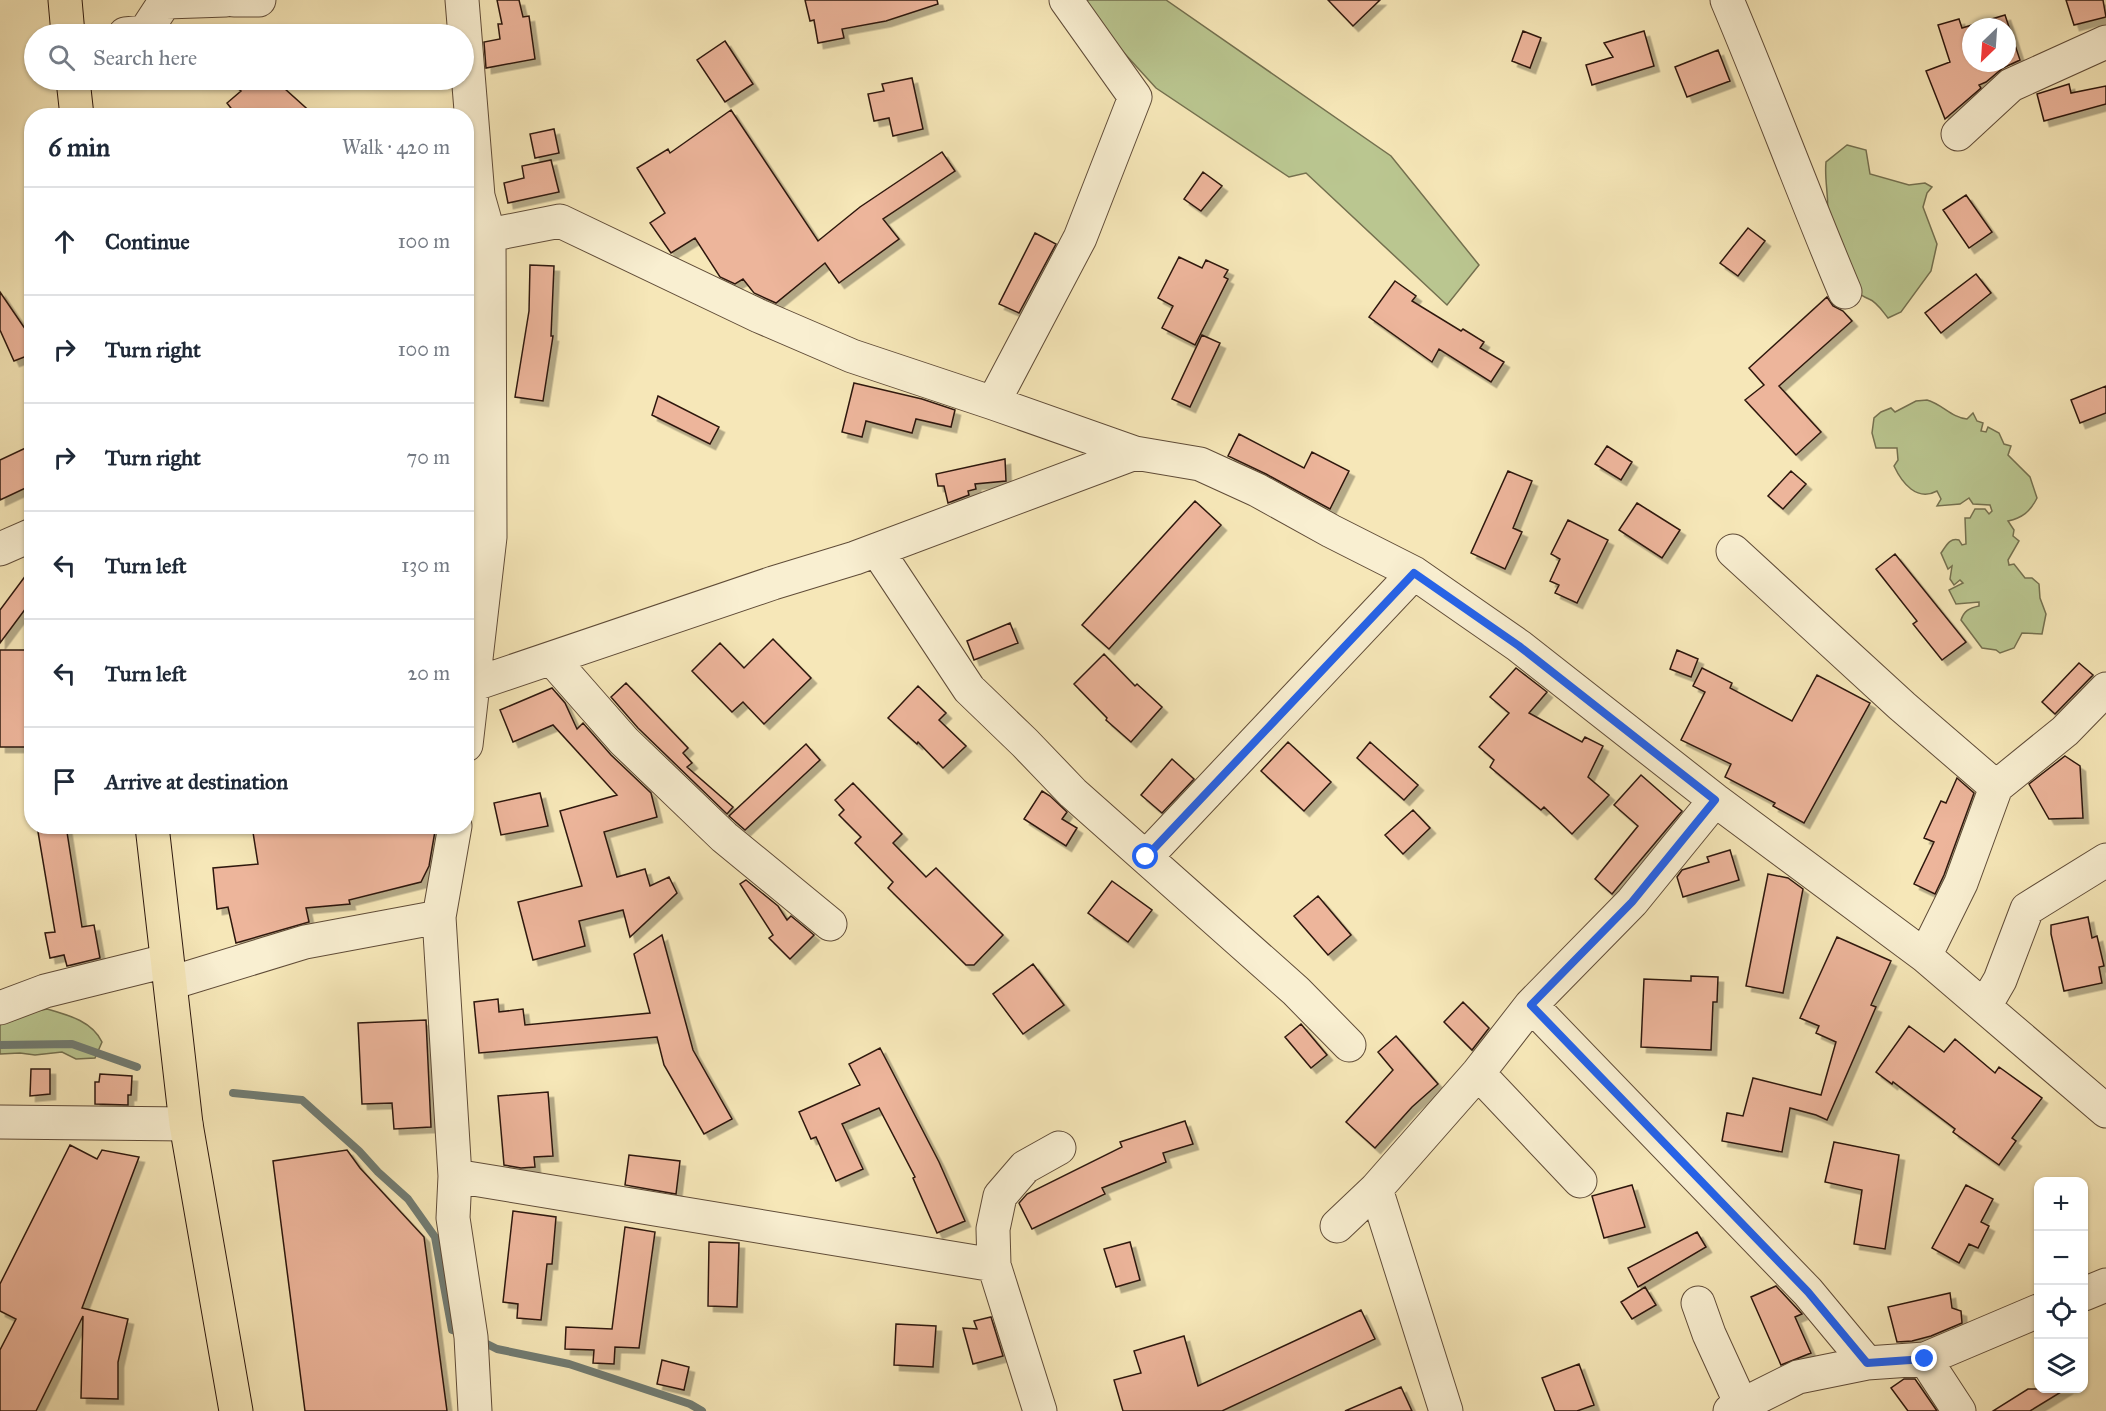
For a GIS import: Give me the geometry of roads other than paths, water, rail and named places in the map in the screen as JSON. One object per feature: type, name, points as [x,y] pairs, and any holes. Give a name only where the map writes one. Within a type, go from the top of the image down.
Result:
[{"type":"main road","points":[[65,0],[67,24]]},
{"type":"main road","points":[[74,90],[76,108]]},
{"type":"main road","points":[[153,834],[186,1124],[236,1411]]},
{"type":"street","points":[[150,24],[166,1],[226,0]]},
{"type":"street","points":[[234,0],[259,0]]},
{"type":"street","points":[[462,0],[464,24]]},
{"type":"street","points":[[993,403],[1080,238],[1135,97],[1066,0]]},
{"type":"street","points":[[1727,0],[1845,292]]},
{"type":"street","points":[[1958,134],[2011,85],[2106,42]]},
{"type":"street","points":[[469,90],[471,108]]},
{"type":"street","points":[[474,147],[478,196],[489,235],[490,537],[474,684],[877,550],[1135,453]]},
{"type":"street","points":[[489,235],[560,222],[759,316],[852,356],[1135,453],[1200,464],[1257,490],[1414,573],[1519,646],[1715,800],[1925,956],[2106,1111]]},
{"type":"street","points":[[0,549],[24,538]]},
{"type":"street","points":[[877,550],[969,689],[1025,742],[1073,793],[1296,991],[1349,1045]]},
{"type":"street","points":[[1733,551],[1902,706],[1996,787]]},
{"type":"street","points":[[1146,857],[1414,573]]},
{"type":"street","points":[[552,659],[624,741],[724,837],[830,924]]},
{"type":"street","points":[[1925,956],[1961,883],[1996,787],[2065,731],[2106,689]]},
{"type":"street","points":[[1336,1226],[1376,1189],[1478,1073],[1531,1005],[1632,902],[1715,800]]},
{"type":"street","points":[[454,834],[439,916],[455,1176],[453,1218],[471,1337],[475,1411]]},
{"type":"street","points":[[1985,1006],[2000,980],[2027,909],[2106,860]]},
{"type":"street","points":[[0,1008],[45,991],[169,972],[439,916]]},
{"type":"street","points":[[1531,1005],[1808,1292],[1867,1363]]},
{"type":"street","points":[[1478,1073],[1580,1181]]},
{"type":"street","points":[[1,1122],[186,1124]]},
{"type":"street","points":[[1040,1411],[994,1265],[993,1229],[1000,1196],[1025,1167],[1059,1148]]},
{"type":"street","points":[[455,1176],[994,1265]]},
{"type":"street","points":[[1376,1189],[1446,1411]]},
{"type":"street","points":[[2088,1292],[2106,1285]]},
{"type":"street","points":[[1698,1303],[1735,1408],[1798,1377],[1867,1363],[1925,1359],[2034,1313]]},
{"type":"street","points":[[1925,1359],[1959,1411]]},
{"type":"waterway","points":[[0,1045],[72,1044],[137,1067]]},
{"type":"waterway","points":[[233,1093],[302,1100],[408,1199],[435,1237],[452,1330],[462,1333]]},
{"type":"waterway","points":[[481,1341],[497,1349],[569,1364],[690,1404],[702,1411]]}]
